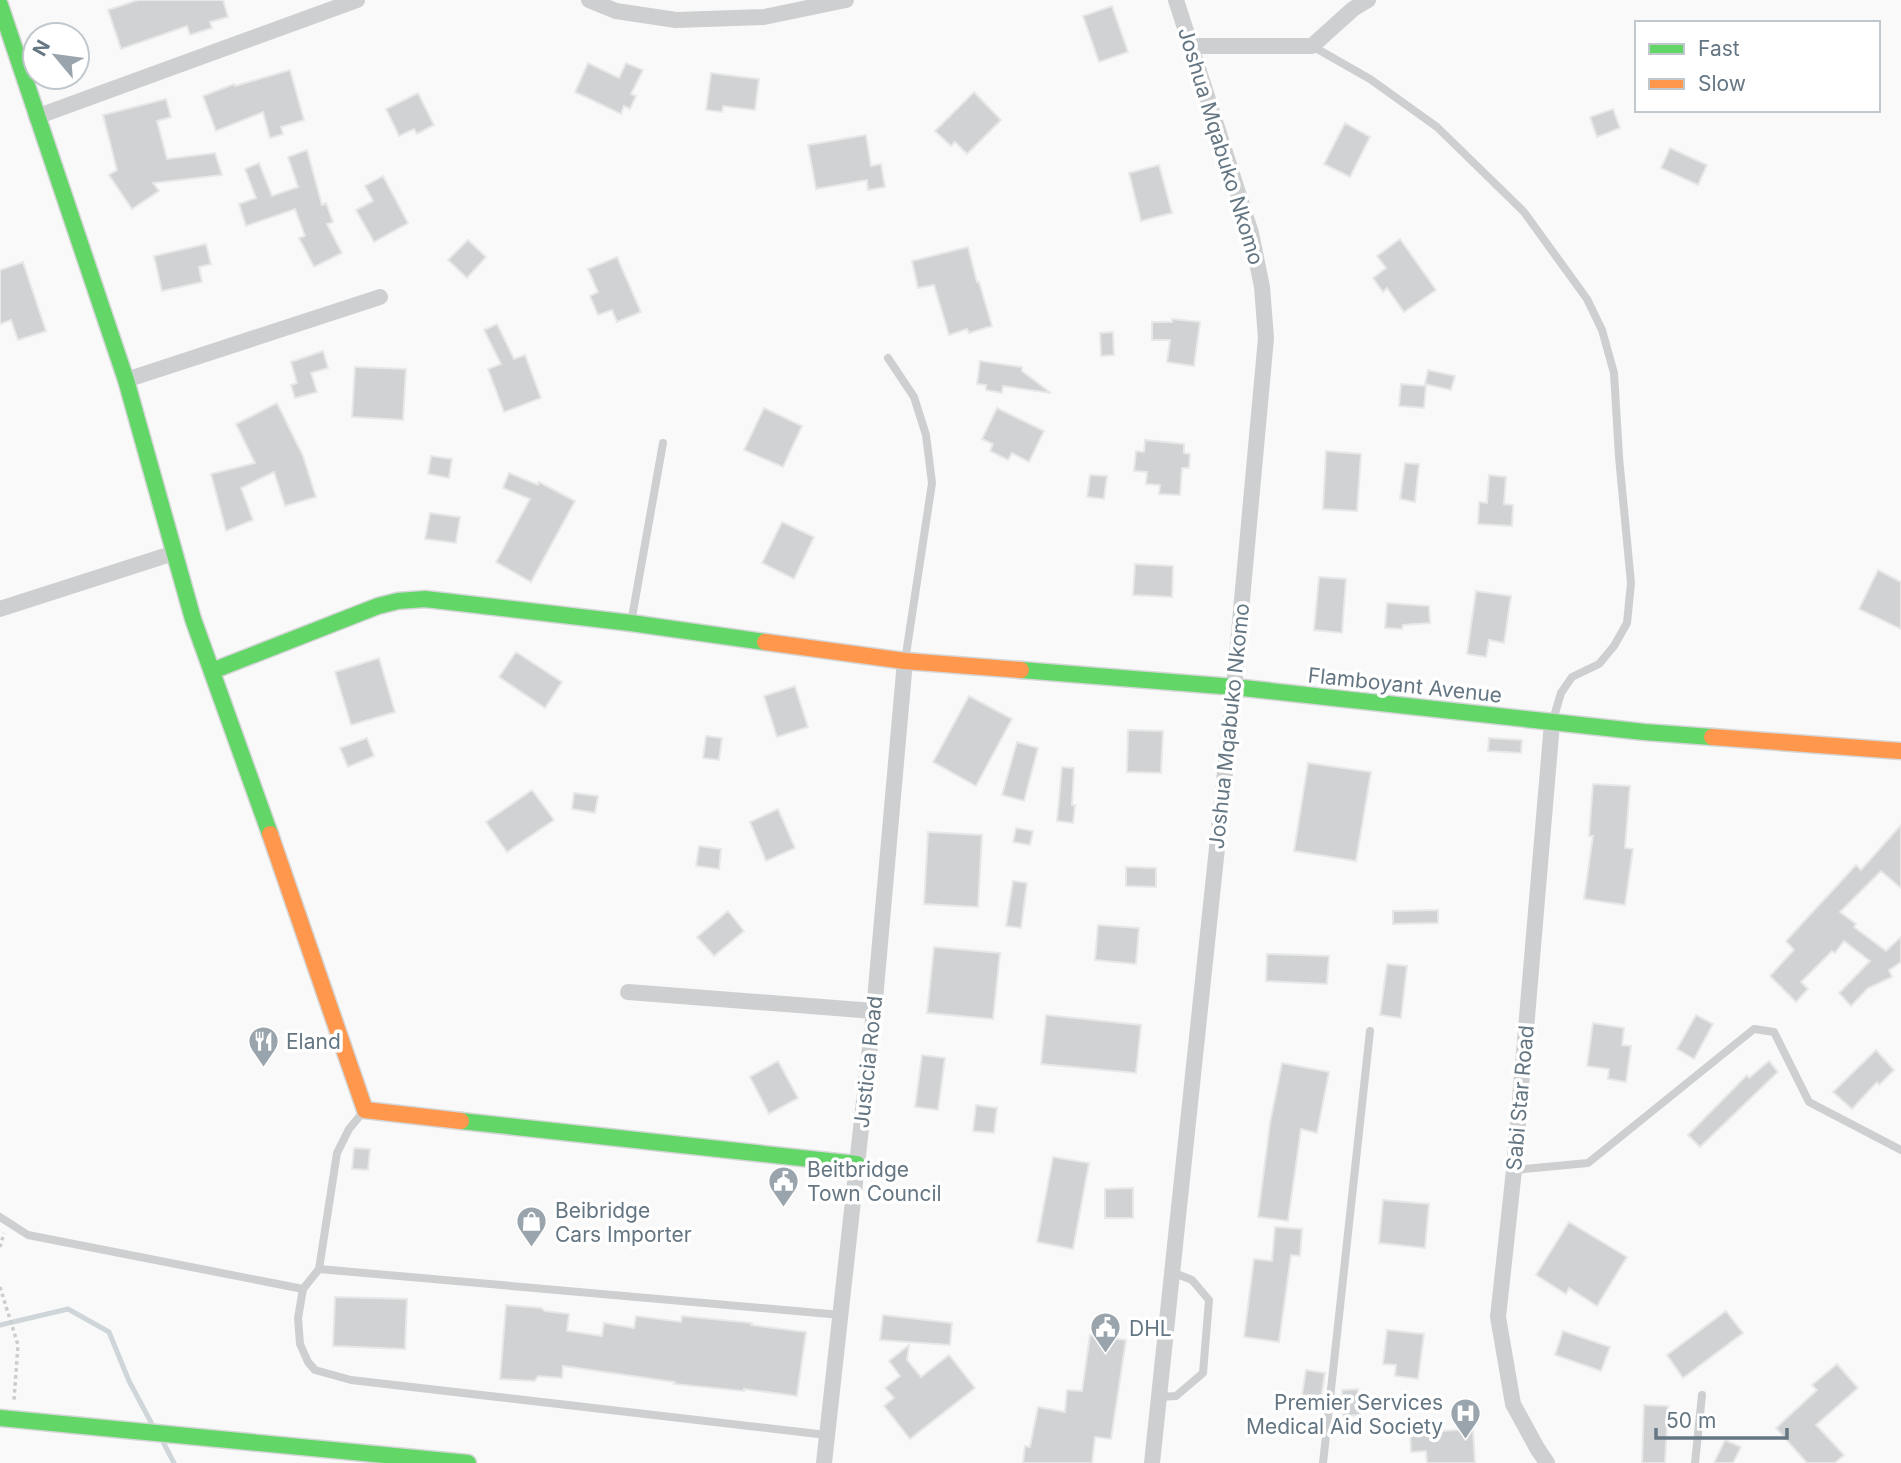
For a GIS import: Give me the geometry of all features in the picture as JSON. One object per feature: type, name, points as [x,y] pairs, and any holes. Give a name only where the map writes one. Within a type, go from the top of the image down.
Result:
[{"type":"street","points":[[36,117],[358,0]]},
{"type":"street","points":[[589,0],[616,11],[676,20],[764,17],[846,0]]},
{"type":"street","name":"Joshua Mqabuko Nkomo","points":[[1152,1463],[1234,687],[1266,338],[1262,286],[1251,233],[1176,0]]},
{"type":"street","points":[[1192,46],[1312,46],[1353,9],[1368,0]]},
{"type":"street","points":[[0,5],[126,380],[193,619],[365,1110],[856,1164]]},
{"type":"street","points":[[126,380],[380,297]]},
{"type":"street","points":[[0,609],[174,553]]},
{"type":"street","name":"Flamboyant Avenue","points":[[212,671],[378,606],[425,599],[631,623],[905,661],[1234,687],[1552,723],[1901,751]]},
{"type":"street","name":"Justicia Road","points":[[824,1463],[874,1011],[905,661]]},
{"type":"street","name":"Sabi Star Road","points":[[1547,1463],[1513,1404],[1498,1317],[1514,1170],[1552,723]]},
{"type":"street","points":[[628,992],[874,1011]]},
{"type":"street","points":[[6,1419],[468,1463]]},
{"type":"lane","points":[[1312,46],[1370,79],[1437,127],[1524,212],[1587,299],[1602,330],[1614,373],[1631,583],[1627,623],[1614,646],[1599,664],[1572,677],[1561,693],[1552,723]]},
{"type":"lane","points":[[888,358],[915,397],[926,435],[932,483],[905,661]]},
{"type":"lane","points":[[631,623],[663,443]]},
{"type":"lane","points":[[1514,1170],[1588,1163],[1754,1029],[1774,1032],[1809,1102],[1901,1150]]},
{"type":"lane","points":[[1323,1463],[1370,1031]]},
{"type":"lane","points":[[365,1110],[349,1129],[337,1153],[319,1269],[303,1289],[299,1318],[300,1344],[315,1370],[351,1380],[827,1435]]},
{"type":"lane","points":[[0,1217],[28,1235],[303,1289]]},
{"type":"lane","points":[[319,1269],[841,1315]]},
{"type":"lane","points":[[1159,1396],[1176,1396],[1203,1373],[1209,1300],[1192,1280],[1172,1272]]},
{"type":"lane","points":[[1695,1463],[1702,1395]]},
{"type":"path","points":[[0,1287],[18,1345],[6,1419]]},
{"type":"building","points":[[138,0],[223,0],[228,17],[210,22],[212,28],[190,35],[187,26],[121,49],[108,10]]},
{"type":"building","points":[[1112,6],[1128,52],[1099,62],[1083,16]]},
{"type":"building","points":[[588,63],[619,78],[626,63],[643,70],[631,94],[636,96],[630,109],[624,106],[621,114],[575,92]]},
{"type":"building","points":[[290,70],[304,120],[281,127],[283,134],[270,138],[263,112],[216,131],[203,96],[234,84],[235,86]]},
{"type":"building","points":[[711,73],[759,79],[755,110],[723,106],[722,112],[706,110]]},
{"type":"building","points":[[974,92],[1001,120],[967,154],[955,142],[951,146],[935,131]]},
{"type":"building","points":[[418,93],[434,125],[417,134],[414,129],[399,136],[386,109]]},
{"type":"building","points":[[166,99],[171,117],[157,121],[167,159],[215,153],[222,175],[153,183],[159,191],[132,209],[109,175],[117,170],[103,115]]},
{"type":"building","points":[[1613,109],[1620,128],[1597,137],[1590,117]]},
{"type":"building","points":[[1345,123],[1370,137],[1350,177],[1324,164]]},
{"type":"building","points":[[866,135],[871,166],[881,164],[885,187],[868,190],[867,180],[816,189],[808,145]]},
{"type":"building","points":[[1670,148],[1707,165],[1698,185],[1661,168]]},
{"type":"building","points":[[307,150],[322,205],[326,203],[333,222],[327,224],[342,253],[314,267],[299,238],[305,236],[295,209],[246,226],[239,204],[256,198],[245,169],[259,163],[272,196],[298,187],[288,157]]},
{"type":"building","points":[[1159,165],[1172,213],[1141,221],[1129,173]]},
{"type":"building","points":[[383,176],[408,223],[374,242],[356,210],[373,201],[365,186]]},
{"type":"building","points":[[1400,239],[1436,290],[1404,312],[1387,288],[1383,292],[1373,278],[1386,268],[1377,256]]},
{"type":"building","points":[[468,240],[486,257],[467,278],[448,260]]},
{"type":"building","points":[[206,244],[211,264],[199,267],[202,282],[162,291],[154,256]]},
{"type":"building","points":[[968,247],[992,326],[969,333],[967,329],[949,335],[934,285],[918,288],[912,261]]},
{"type":"building","points":[[617,257],[641,312],[617,322],[612,310],[598,315],[590,296],[598,292],[588,269]]},
{"type":"building","points":[[23,262],[46,331],[18,340],[11,320],[0,324],[0,270]]},
{"type":"building","points":[[1172,319],[1200,322],[1194,366],[1167,362],[1170,340],[1152,340],[1152,322],[1172,322]]},
{"type":"building","points":[[497,324],[514,359],[525,355],[541,398],[504,412],[488,369],[501,364],[484,330]]},
{"type":"building","points":[[1113,332],[1114,355],[1101,356],[1100,333]]},
{"type":"building","points":[[323,351],[328,368],[311,373],[317,392],[295,398],[291,385],[297,383],[291,362]]},
{"type":"building","points":[[980,361],[1022,367],[1022,371],[1051,393],[1003,386],[1002,393],[986,390],[986,385],[977,384]]},
{"type":"building","points":[[355,367],[406,369],[403,420],[352,417]]},
{"type":"building","points":[[1428,370],[1455,376],[1451,390],[1425,384]]},
{"type":"building","points":[[1401,384],[1426,386],[1424,408],[1399,406]]},
{"type":"building","points":[[277,403],[303,456],[316,497],[285,506],[274,472],[241,488],[253,520],[226,531],[211,474],[255,463],[236,424]]},
{"type":"building","points":[[764,408],[802,426],[783,467],[744,450]]},
{"type":"building","points":[[997,408],[1044,431],[1029,462],[1012,453],[1008,460],[990,451],[993,444],[982,439]]},
{"type":"building","points":[[1145,440],[1184,444],[1184,453],[1190,454],[1189,468],[1182,468],[1180,495],[1159,494],[1160,485],[1146,484],[1147,472],[1134,471],[1136,451],[1144,452]]},
{"type":"building","points":[[1326,451],[1361,454],[1357,511],[1323,509]]},
{"type":"building","points":[[431,456],[452,459],[449,478],[428,474]]},
{"type":"building","points":[[1405,463],[1419,464],[1415,502],[1400,499]]},
{"type":"building","points":[[509,473],[538,485],[539,482],[575,501],[531,582],[496,562],[530,499],[503,488]]},
{"type":"building","points":[[1090,475],[1107,476],[1104,499],[1087,497]]},
{"type":"building","points":[[1489,475],[1506,477],[1504,504],[1513,505],[1512,526],[1478,524],[1479,502],[1487,503]]},
{"type":"building","points":[[430,513],[460,517],[456,543],[425,539]]},
{"type":"building","points":[[782,522],[814,537],[794,579],[762,563]]},
{"type":"building","points":[[1135,564],[1173,566],[1172,597],[1133,595]]},
{"type":"building","points":[[1878,570],[1901,582],[1901,629],[1859,609]]},
{"type":"building","points":[[1319,577],[1346,579],[1342,633],[1314,630]]},
{"type":"building","points":[[1476,591],[1511,596],[1504,643],[1489,640],[1486,657],[1467,654]]},
{"type":"building","points":[[1387,603],[1429,606],[1430,623],[1403,625],[1402,629],[1385,628]]},
{"type":"building","points":[[516,652],[562,682],[545,708],[499,677]]},
{"type":"building","points":[[379,658],[395,712],[351,725],[335,672]]},
{"type":"building","points":[[795,686],[808,727],[777,737],[764,696]]},
{"type":"building","points":[[969,696],[1012,719],[976,786],[933,762]]},
{"type":"building","points":[[1128,730],[1163,731],[1161,773],[1127,772]]},
{"type":"building","points":[[706,736],[722,738],[719,760],[703,758]]},
{"type":"building","points":[[367,738],[374,756],[348,767],[340,748]]},
{"type":"building","points":[[1489,738],[1522,740],[1521,753],[1488,751]]},
{"type":"building","points":[[1017,742],[1038,748],[1024,801],[1002,795]]},
{"type":"building","points":[[1308,763],[1371,772],[1356,861],[1294,851]]},
{"type":"building","points":[[1062,767],[1074,768],[1073,823],[1057,821]]},
{"type":"building","points":[[1593,784],[1630,786],[1625,848],[1633,849],[1625,905],[1584,899],[1593,836],[1589,836]]},
{"type":"building","points":[[532,790],[554,820],[507,852],[486,822]]},
{"type":"building","points":[[574,793],[598,796],[595,813],[572,809]]},
{"type":"building","points":[[778,809],[795,848],[766,861],[750,822]]},
{"type":"building","points":[[1901,825],[1901,888],[1881,871],[1840,912],[1856,924],[1854,927],[1886,951],[1901,937],[1901,962],[1889,970],[1892,977],[1868,988],[1851,1006],[1839,993],[1870,961],[1844,941],[1835,953],[1832,951],[1801,982],[1808,989],[1796,1002],[1770,976],[1794,950],[1786,941],[1856,865],[1861,870]]},
{"type":"building","points":[[1016,828],[1033,831],[1030,845],[1013,842]]},
{"type":"building","points":[[928,832],[982,835],[978,907],[924,904]]},
{"type":"building","points":[[699,846],[721,849],[719,869],[696,866]]},
{"type":"building","points":[[1126,867],[1156,868],[1156,887],[1126,886]]},
{"type":"building","points":[[1013,881],[1027,883],[1021,928],[1006,926]]},
{"type":"building","points":[[1438,910],[1438,923],[1393,924],[1393,911]]},
{"type":"building","points":[[728,911],[744,931],[714,956],[697,937]]},
{"type":"building","points":[[1098,925],[1139,928],[1136,964],[1095,960]]},
{"type":"building","points":[[934,947],[1000,953],[993,1019],[927,1013]]},
{"type":"building","points":[[1267,954],[1329,956],[1327,984],[1266,981]]},
{"type":"building","points":[[1387,964],[1407,966],[1401,1018],[1380,1015]]},
{"type":"building","points":[[1046,1015],[1141,1025],[1136,1073],[1041,1064]]},
{"type":"building","points":[[1696,1015],[1713,1024],[1694,1059],[1677,1049]]},
{"type":"building","points":[[1593,1023],[1624,1028],[1622,1045],[1631,1046],[1626,1082],[1608,1079],[1609,1069],[1587,1066]]},
{"type":"building","points":[[1876,1050],[1894,1070],[1879,1085],[1877,1082],[1852,1109],[1833,1092]]},
{"type":"building","points":[[922,1055],[945,1058],[938,1110],[915,1107]]},
{"type":"building","points":[[778,1061],[798,1098],[769,1114],[750,1077]]},
{"type":"building","points":[[1769,1061],[1778,1072],[1700,1147],[1688,1135],[1747,1075],[1749,1078]]},
{"type":"building","points":[[1282,1063],[1329,1072],[1317,1133],[1301,1129],[1288,1221],[1258,1217],[1270,1123]]},
{"type":"building","points":[[976,1105],[997,1108],[994,1133],[973,1131]]},
{"type":"building","points":[[354,1148],[370,1149],[368,1170],[352,1169]]},
{"type":"building","points":[[1053,1157],[1089,1163],[1073,1249],[1037,1242]]},
{"type":"building","points":[[1133,1188],[1133,1218],[1105,1218],[1105,1189]]},
{"type":"building","points":[[1383,1200],[1429,1204],[1425,1248],[1379,1243]]},
{"type":"building","points":[[1569,1222],[1627,1257],[1597,1306],[1569,1288],[1566,1294],[1536,1275]]},
{"type":"building","points":[[1275,1227],[1302,1229],[1300,1256],[1291,1255],[1279,1342],[1244,1337],[1254,1259],[1272,1261]]},
{"type":"building","points":[[335,1297],[407,1299],[405,1349],[333,1346]]},
{"type":"building","points":[[506,1305],[569,1314],[567,1331],[602,1336],[604,1323],[634,1328],[636,1316],[681,1322],[682,1316],[806,1332],[797,1396],[674,1384],[675,1382],[563,1366],[562,1378],[538,1376],[535,1381],[500,1379]]},
{"type":"building","points":[[1726,1311],[1743,1333],[1683,1378],[1667,1355]]},
{"type":"building","points":[[883,1315],[952,1323],[950,1345],[880,1340]]},
{"type":"building","points":[[1387,1330],[1424,1334],[1418,1379],[1395,1376],[1396,1365],[1383,1364]]},
{"type":"building","points":[[1563,1331],[1610,1347],[1601,1371],[1555,1355]]},
{"type":"building","points":[[1090,1335],[1126,1340],[1111,1439],[1095,1437],[1092,1463],[1023,1463],[1025,1446],[1030,1447],[1038,1407],[1065,1412],[1067,1390],[1082,1391]]},
{"type":"building","points":[[909,1345],[907,1360],[921,1377],[949,1355],[975,1388],[910,1439],[884,1406],[894,1398],[885,1388],[900,1376],[889,1361]]},
{"type":"building","points":[[1837,1364],[1858,1388],[1816,1425],[1844,1455],[1835,1463],[1807,1463],[1776,1428],[1817,1390],[1812,1385]]},
{"type":"building","points":[[1306,1370],[1325,1373],[1321,1398],[1302,1395]]},
{"type":"building","points":[[1358,1389],[1360,1415],[1343,1416],[1342,1390]]},
{"type":"building","points":[[1644,1405],[1668,1406],[1665,1463],[1642,1463]]},
{"type":"building","points":[[1473,1429],[1475,1463],[1427,1463],[1426,1451],[1411,1452],[1410,1433]]},
{"type":"building","points":[[1725,1440],[1741,1447],[1733,1463],[1714,1463]]},
{"type":"waterway","points":[[0,1325],[68,1309],[109,1332],[129,1381],[153,1426]]},
{"type":"waterway","points":[[162,1440],[174,1463]]},
{"type":"traffic: fast","points":[[0,5],[126,380],[193,619],[270,834]]},
{"type":"traffic: fast","points":[[212,671],[378,606],[425,599],[765,642]]},
{"type":"traffic: fast","points":[[1021,670],[1234,687],[1644,732],[1712,737]]},
{"type":"traffic: fast","points":[[461,1121],[857,1164]]},
{"type":"traffic: fast","points":[[0,1418],[468,1463]]},
{"type":"traffic: slow","points":[[765,642],[905,661],[1021,670]]},
{"type":"traffic: slow","points":[[1712,737],[1901,751]]},
{"type":"traffic: slow","points":[[270,834],[365,1110],[461,1121]]},
{"type":"place","name":"Eland","points":[[263,1068]]},
{"type":"place","name":"Beitbridge Town Council","points":[[784,1208]]},
{"type":"place","name":"Beibridge Cars Importer","points":[[532,1249]]},
{"type":"place","name":"DHL","points":[[1106,1355]]},
{"type":"place","name":"Premier Services Medical Aid Society","points":[[1466,1441]]}]
